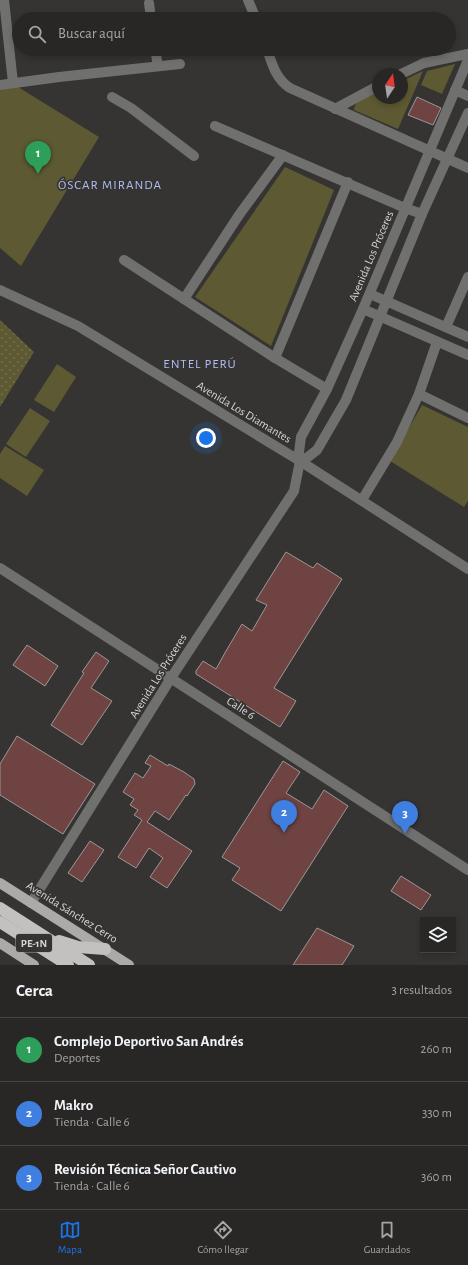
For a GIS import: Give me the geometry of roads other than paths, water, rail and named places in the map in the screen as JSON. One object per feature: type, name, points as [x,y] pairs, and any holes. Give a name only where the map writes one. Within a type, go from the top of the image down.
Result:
[{"type":"highway","name":"PE-1N","points":[[0,908],[89,965]]},
{"type":"highway","name":"PE-1N","points":[[0,922],[68,965]]},
{"type":"highway","points":[[38,932],[78,947],[104,949]]},
{"type":"highway","points":[[45,950],[56,965]]},
{"type":"main road","name":"Avenida Sánchez Cerro","points":[[0,883],[129,965]]},
{"type":"main road","points":[[0,944],[34,965]]},
{"type":"street","points":[[4,0],[13,83]]},
{"type":"street","points":[[248,0],[253,12]]},
{"type":"street","points":[[152,12],[153,2]]},
{"type":"street","points":[[408,71],[424,64],[468,54]]},
{"type":"street","points":[[156,56],[158,66]]},
{"type":"street","points":[[269,56],[275,72],[283,83],[290,88],[468,168]]},
{"type":"street","name":"Avenida Los Próceres","points":[[31,903],[171,678],[294,492],[300,461],[298,452],[301,437],[327,389],[364,309],[468,60]]},
{"type":"street","points":[[0,85],[180,64]]},
{"type":"street","points":[[335,109],[372,89]]},
{"type":"street","points":[[455,90],[468,96]]},
{"type":"street","points":[[112,96],[131,108],[194,156]]},
{"type":"street","points":[[300,461],[317,450],[346,400],[422,214],[468,113]]},
{"type":"street","points":[[215,126],[422,214]]},
{"type":"street","points":[[184,299],[239,215],[283,155]]},
{"type":"street","points":[[275,358],[348,182]]},
{"type":"street","points":[[124,260],[275,358],[327,389]]},
{"type":"street","points":[[446,327],[468,277]]},
{"type":"street","name":"Avenida Los Diamantes","points":[[0,290],[78,326],[300,461],[468,569]]},
{"type":"street","points":[[370,294],[468,337]]},
{"type":"street","points":[[364,309],[468,355]]},
{"type":"street","points":[[362,500],[398,442],[419,394],[437,342]]},
{"type":"street","points":[[419,394],[468,418]]},
{"type":"street","name":"Calle 6","points":[[0,568],[468,870]]},
{"type":"place","name":"Complejo Deportivo San Andrés","points":[[38,174]]},
{"type":"place","name":"Makro","points":[[284,833]]},
{"type":"place","name":"Revisión Técnica Señor Cautivo","points":[[405,834]]},
{"type":"district","name":"ÓSCAR MIRANDA","points":[[110,184]]},
{"type":"district","name":"ENTEL PERÚ","points":[[200,363]]}]
